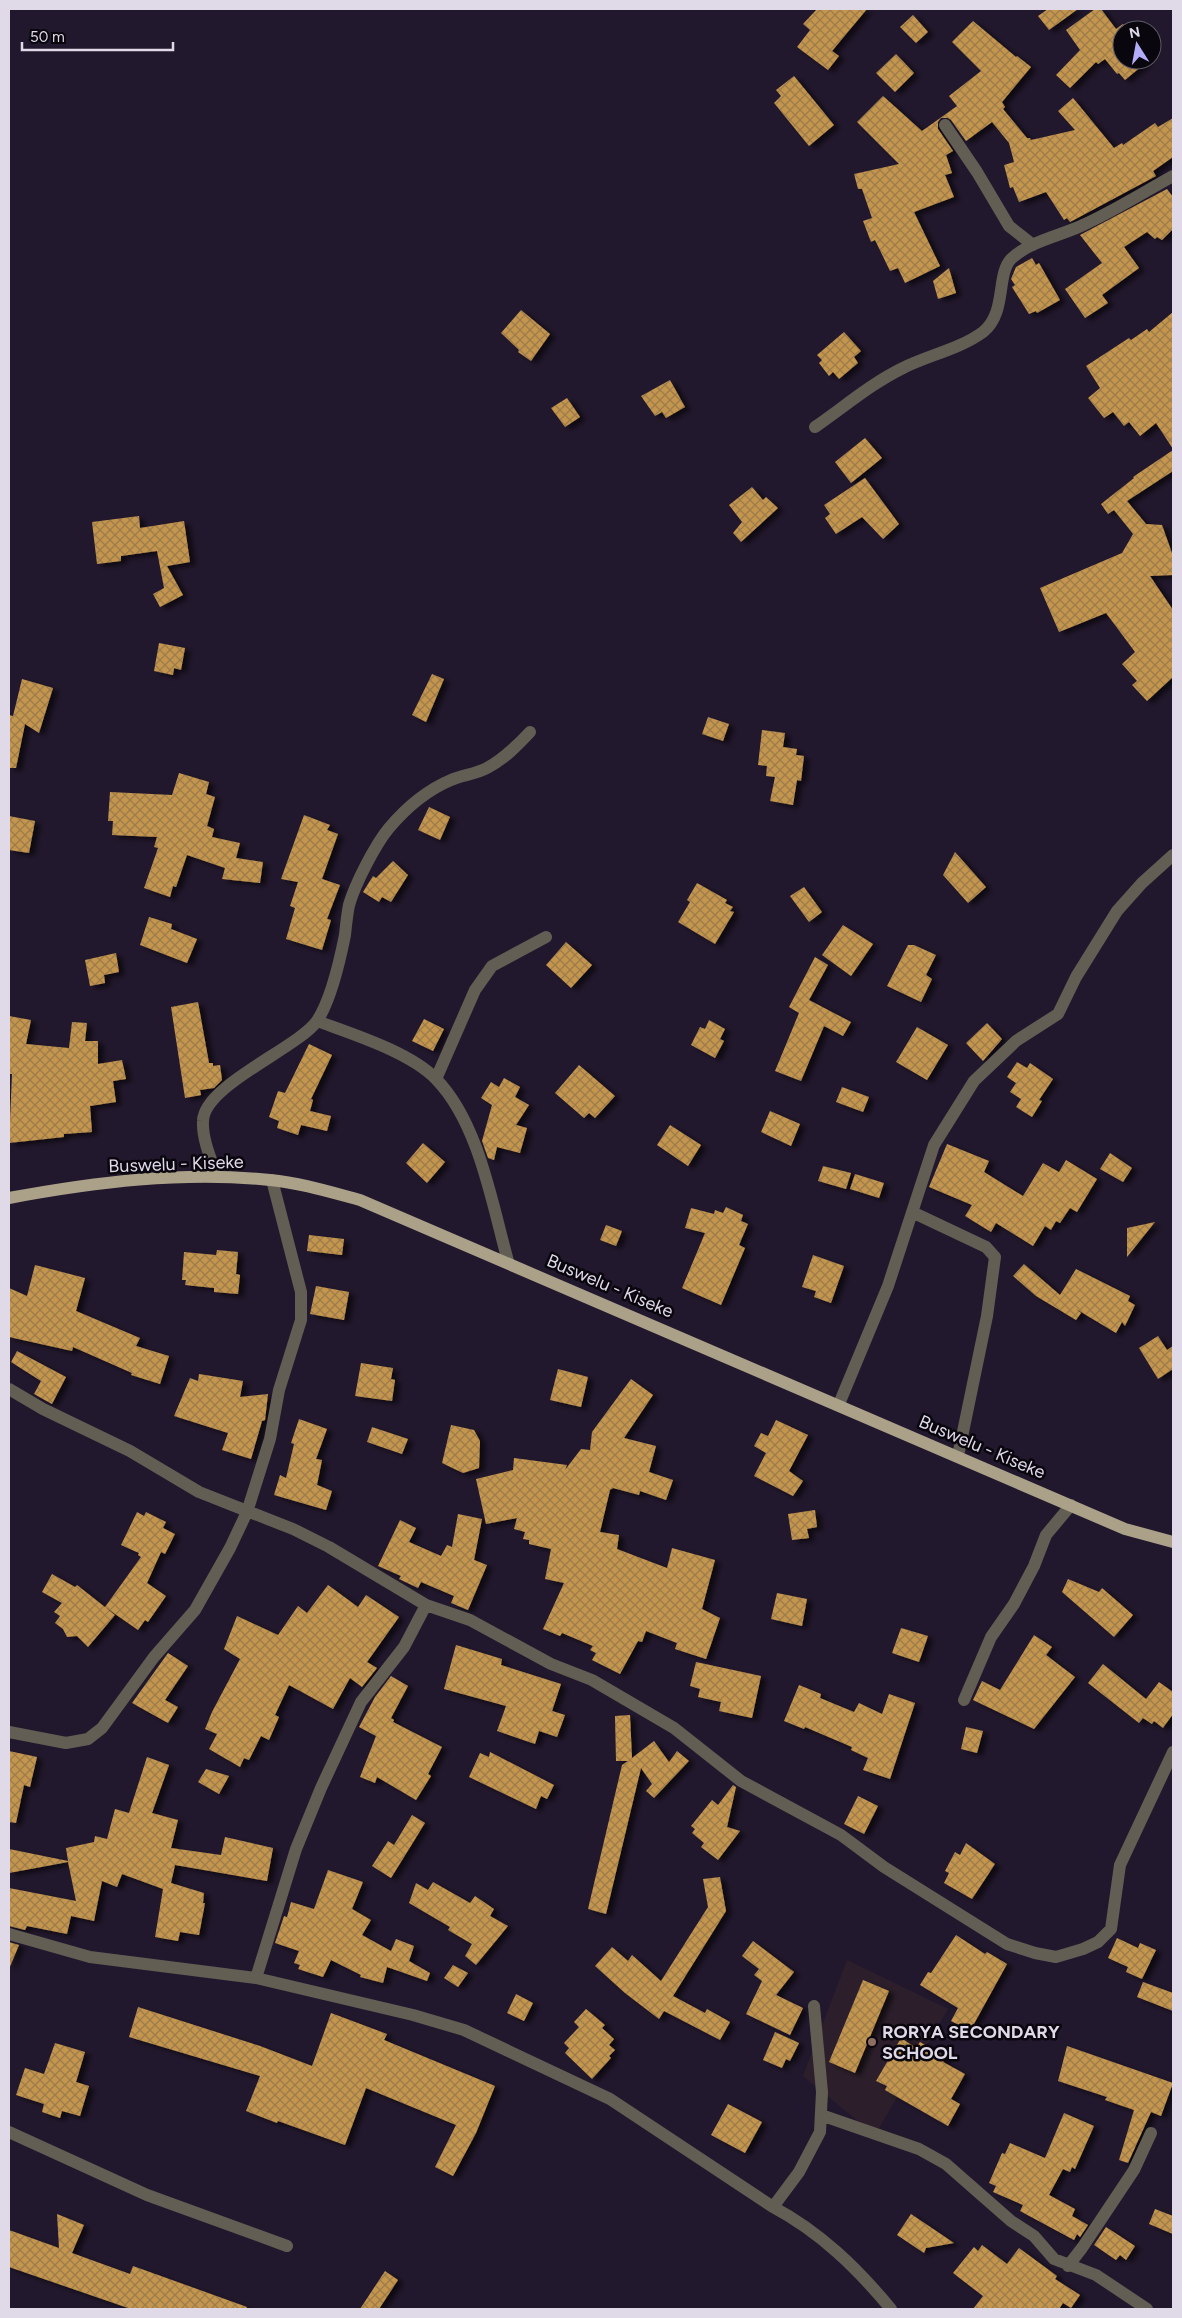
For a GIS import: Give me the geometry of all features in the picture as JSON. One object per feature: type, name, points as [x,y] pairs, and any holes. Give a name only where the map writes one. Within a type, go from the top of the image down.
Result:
[{"type":"main road","name":"Buswelu - Kiseke","points":[[9,1198],[60,1189],[139,1179],[217,1176],[272,1180],[360,1200],[839,1404],[1126,1529],[1173,1542]]},
{"type":"street","points":[[945,126],[977,172],[1009,226],[1033,246]]},
{"type":"street","points":[[815,427],[902,368],[966,343],[985,330],[994,317],[1002,293],[1004,270],[1011,260],[1033,246],[1084,225],[1173,176]]},
{"type":"street","points":[[217,1176],[205,1138],[202,1120],[223,1090],[267,1057],[308,1031],[317,1021],[338,964],[349,907],[355,888],[388,830],[415,801],[451,780],[486,769],[508,754],[530,732]]},
{"type":"street","points":[[839,1404],[888,1286],[934,1145],[974,1081],[1016,1041],[1058,1014],[1076,977],[1117,911],[1142,883],[1173,855]]},
{"type":"street","points":[[436,1079],[475,990],[492,966],[546,937]]},
{"type":"street","points":[[317,1021],[375,1043],[418,1066],[436,1079],[460,1112],[468,1130],[485,1178],[508,1262]]},
{"type":"street","points":[[9,1732],[66,1743],[88,1739],[102,1728],[154,1657],[195,1610],[230,1548],[247,1512],[270,1439],[279,1390],[301,1320],[301,1292],[272,1180]]},
{"type":"street","points":[[912,1212],[986,1247],[995,1257],[987,1316],[958,1456]]},
{"type":"street","points":[[9,1389],[43,1409],[130,1451],[199,1492],[293,1529],[329,1546],[426,1605],[470,1620],[551,1664],[592,1680],[674,1728],[741,1781],[841,1835],[884,1867],[1007,1944],[1035,1953],[1056,1957],[1083,1949],[1098,1942],[1111,1929],[1120,1865],[1173,1752]]},
{"type":"street","points":[[964,1700],[991,1637],[1014,1604],[1034,1566],[1046,1535],[1072,1506]]},
{"type":"street","points":[[256,1978],[296,1849],[360,1702],[404,1647],[426,1605]]},
{"type":"street","points":[[9,1934],[90,1957],[256,1978],[414,2015],[464,2030],[610,2099],[773,2206],[800,2221],[824,2240],[869,2282],[891,2309]]},
{"type":"street","points":[[773,2206],[800,2172],[820,2132],[820,2063],[814,2006]]},
{"type":"street","points":[[821,2115],[920,2149],[946,2164],[1011,2221],[1034,2236],[1054,2259],[1068,2266],[1096,2275],[1147,2309]]},
{"type":"street","points":[[9,2132],[147,2195],[287,2246]]},
{"type":"street","points":[[1068,2266],[1134,2170],[1151,2133]]},
{"type":"shaded area","name":"RORYA SECONDARY SCHOOL","points":[[847,1960],[948,2009],[875,2135],[803,2076]]},
{"type":"building","points":[[817,9],[867,9],[832,51],[839,56],[828,70],[797,47],[810,30],[803,24]]},
{"type":"building","points":[[1048,9],[1078,9],[1049,30],[1038,16]]},
{"type":"building","points":[[1095,9],[1101,9],[1112,24],[1112,68],[1105,59],[1098,64],[1096,62],[1070,88],[1056,75],[1080,50],[1066,30]]},
{"type":"building","points":[[913,15],[928,32],[916,43],[900,27]]},
{"type":"building","points":[[973,21],[1031,67],[1002,102],[1005,107],[1003,109],[1027,138],[1031,140],[1075,130],[1058,111],[1073,98],[1114,148],[1122,143],[1123,145],[1155,123],[1158,127],[1173,118],[1173,157],[1153,171],[1156,176],[1070,222],[1067,218],[1064,220],[1046,192],[1019,202],[1013,187],[1010,188],[1004,165],[1014,162],[1009,143],[992,122],[966,141],[951,120],[941,118],[938,122],[938,129],[953,151],[946,155],[952,173],[945,175],[954,197],[914,212],[940,266],[905,283],[898,268],[890,271],[875,240],[871,242],[863,221],[872,218],[862,189],[858,189],[854,174],[899,164],[857,122],[883,96],[922,131],[957,106],[949,96],[981,71],[952,42]]},
{"type":"building","points":[[896,54],[914,73],[895,92],[876,73]]},
{"type":"building","points":[[1114,70],[1137,70],[1125,80],[1119,73],[1117,74]]},
{"type":"building","points":[[794,76],[834,125],[809,146],[774,103],[781,96],[776,90]]},
{"type":"building","points":[[1167,189],[1173,197],[1173,229],[1162,240],[1157,237],[1155,239],[1147,232],[1124,247],[1139,268],[1102,295],[1108,303],[1085,318],[1065,289],[1102,263],[1080,235]]},
{"type":"building","points":[[1032,258],[1036,265],[1039,263],[1060,300],[1037,313],[1036,311],[1029,314],[1012,287],[1015,285],[1011,279],[1016,267]]},
{"type":"building","points":[[949,268],[956,293],[938,299],[933,281]]},
{"type":"building","points":[[521,310],[550,334],[531,361],[518,352],[519,350],[501,333]]},
{"type":"building","points":[[1173,312],[1173,449],[1156,423],[1140,436],[1129,422],[1124,426],[1113,412],[1104,418],[1088,398],[1100,388],[1086,366],[1129,338],[1131,340],[1147,329],[1149,332]]},
{"type":"building","points":[[844,332],[861,351],[854,357],[858,363],[839,379],[833,372],[829,376],[819,363],[822,360],[817,355]]},
{"type":"building","points":[[670,380],[685,407],[666,418],[662,412],[655,416],[641,396]]},
{"type":"building","points":[[567,398],[580,417],[565,427],[551,408]]},
{"type":"building","points":[[865,438],[882,458],[851,483],[835,462]]},
{"type":"building","points":[[1173,450],[1173,471],[1127,501],[1146,524],[1162,525],[1173,556],[1173,575],[1150,576],[1173,610],[1173,677],[1147,701],[1132,685],[1137,681],[1122,664],[1135,652],[1106,613],[1059,632],[1040,588],[1122,553],[1133,534],[1114,510],[1108,514],[1101,504],[1133,477]]},
{"type":"building","points":[[865,478],[899,524],[883,539],[862,517],[836,534],[825,518],[830,514],[824,505]]},
{"type":"building","points":[[752,487],[763,500],[766,497],[778,508],[741,542],[733,533],[742,522],[729,505]]},
{"type":"building","points":[[139,516],[140,528],[184,521],[190,562],[167,566],[183,595],[160,607],[153,594],[164,588],[157,551],[121,556],[121,561],[97,564],[92,522]]},
{"type":"building","points":[[159,643],[185,648],[181,670],[174,668],[173,675],[154,671]]},
{"type":"building","points":[[432,674],[444,679],[426,722],[412,715]]},
{"type":"building","points":[[22,679],[53,688],[39,733],[25,724],[16,768],[9,768],[9,715],[13,716]]},
{"type":"building","points":[[708,717],[729,724],[723,741],[702,734]]},
{"type":"building","points":[[762,730],[785,733],[783,747],[797,749],[796,755],[804,756],[801,781],[797,780],[793,805],[770,801],[775,777],[766,776],[767,766],[758,765]]},
{"type":"building","points":[[179,773],[209,782],[206,794],[215,797],[207,826],[214,829],[212,837],[240,843],[236,858],[263,862],[260,883],[222,879],[225,868],[187,855],[176,887],[173,886],[170,897],[144,888],[158,848],[154,847],[157,837],[112,835],[113,821],[108,821],[110,792],[172,795]]},
{"type":"building","points":[[429,807],[450,817],[440,840],[418,830]]},
{"type":"building","points":[[304,815],[330,825],[327,830],[338,834],[322,879],[340,885],[327,919],[331,920],[322,950],[286,939],[295,908],[290,906],[298,882],[281,879]]},
{"type":"building","points":[[9,816],[35,821],[29,853],[9,850]]},
{"type":"building","points":[[955,852],[986,887],[968,903],[943,875]]},
{"type":"building","points":[[393,861],[408,875],[391,902],[382,897],[379,902],[363,892],[373,876],[376,878]]},
{"type":"building","points":[[697,883],[727,900],[725,903],[733,907],[730,911],[734,912],[715,944],[678,922],[690,902],[687,900]]},
{"type":"building","points":[[804,887],[822,912],[809,922],[790,896]]},
{"type":"building","points":[[149,917],[172,924],[171,929],[197,939],[187,963],[140,945]]},
{"type":"building","points":[[843,925],[873,944],[851,976],[822,955]]},
{"type":"building","points":[[566,942],[592,965],[571,988],[546,965]]},
{"type":"building","points":[[908,945],[914,945],[936,955],[926,975],[932,979],[921,1002],[887,986]]},
{"type":"building","points":[[116,953],[119,972],[104,975],[105,983],[90,986],[85,960]]},
{"type":"building","points":[[815,957],[828,965],[809,1000],[851,1022],[843,1036],[824,1026],[801,1081],[775,1071],[799,1013],[789,1007]]},
{"type":"building","points":[[198,1002],[209,1063],[213,1063],[213,1066],[220,1065],[222,1080],[214,1088],[200,1090],[201,1095],[185,1098],[171,1007]]},
{"type":"building","points":[[9,1016],[31,1020],[26,1044],[69,1048],[72,1022],[87,1023],[85,1041],[98,1041],[98,1064],[122,1060],[126,1079],[113,1081],[116,1102],[90,1106],[92,1132],[64,1134],[64,1137],[9,1143],[12,1074],[9,1074]]},
{"type":"building","points":[[424,1019],[444,1029],[433,1051],[412,1041]]},
{"type":"building","points":[[709,1020],[725,1029],[720,1039],[724,1041],[715,1058],[691,1045],[700,1027],[705,1029]]},
{"type":"building","points":[[987,1023],[1002,1039],[983,1061],[966,1043]]},
{"type":"building","points":[[917,1027],[948,1045],[927,1080],[896,1062]]},
{"type":"building","points":[[309,1044],[332,1055],[311,1099],[313,1100],[310,1111],[331,1116],[327,1131],[301,1125],[298,1135],[277,1128],[279,1121],[269,1117],[278,1091],[285,1093]]},
{"type":"building","points":[[1017,1062],[1027,1068],[1030,1063],[1053,1079],[1039,1100],[1042,1101],[1032,1117],[1016,1107],[1021,1099],[1010,1092],[1016,1083],[1007,1077]]},
{"type":"building","points":[[579,1065],[615,1096],[595,1118],[589,1113],[584,1118],[555,1093]]},
{"type":"building","points":[[504,1078],[520,1087],[515,1097],[529,1105],[516,1125],[527,1128],[520,1153],[497,1147],[494,1160],[488,1158],[482,1141],[492,1105],[481,1098],[491,1082],[499,1087]]},
{"type":"building","points":[[842,1087],[869,1097],[863,1112],[836,1102]]},
{"type":"building","points":[[770,1111],[800,1124],[791,1146],[761,1132]]},
{"type":"building","points":[[670,1125],[701,1145],[688,1166],[657,1145]]},
{"type":"building","points":[[423,1143],[445,1162],[427,1183],[406,1163]]},
{"type":"building","points":[[947,1144],[989,1161],[984,1172],[1023,1196],[1043,1163],[1059,1172],[1066,1160],[1097,1179],[1077,1212],[1070,1208],[1060,1223],[1056,1221],[1051,1230],[1045,1226],[1033,1246],[996,1223],[991,1232],[965,1216],[972,1205],[929,1187]]},
{"type":"building","points":[[1110,1153],[1132,1168],[1123,1182],[1100,1169]]},
{"type":"building","points":[[823,1166],[851,1173],[846,1189],[818,1181]]},
{"type":"building","points":[[855,1174],[884,1183],[879,1198],[850,1189]]},
{"type":"building","points":[[726,1207],[743,1215],[741,1221],[748,1224],[739,1245],[745,1248],[721,1305],[682,1288],[705,1233],[685,1228],[691,1208],[714,1214],[715,1210],[723,1213]]},
{"type":"building","points":[[1155,1222],[1127,1257],[1127,1228]]},
{"type":"building","points":[[606,1225],[622,1231],[616,1246],[600,1240]]},
{"type":"building","points":[[309,1235],[344,1239],[342,1255],[307,1251]]},
{"type":"building","points":[[217,1250],[238,1252],[236,1274],[240,1275],[238,1294],[214,1292],[214,1288],[185,1285],[186,1280],[182,1280],[184,1252],[216,1255]]},
{"type":"building","points":[[813,1255],[844,1266],[831,1303],[814,1297],[816,1291],[802,1287]]},
{"type":"building","points":[[1024,1264],[1060,1295],[1076,1269],[1130,1296],[1128,1301],[1135,1305],[1125,1326],[1122,1322],[1116,1333],[1076,1309],[1081,1313],[1076,1320],[1036,1296],[1013,1276]]},
{"type":"building","points":[[35,1265],[85,1278],[76,1311],[140,1338],[136,1346],[169,1356],[160,1384],[131,1375],[132,1373],[73,1347],[72,1351],[9,1337],[9,1288],[27,1296]]},
{"type":"building","points":[[316,1286],[349,1292],[344,1320],[310,1314]]},
{"type":"building","points":[[1158,1336],[1167,1350],[1173,1346],[1173,1369],[1158,1379],[1139,1348]]},
{"type":"building","points":[[17,1351],[66,1377],[52,1404],[34,1394],[41,1381],[11,1362]]},
{"type":"building","points":[[361,1363],[393,1368],[391,1379],[395,1380],[392,1401],[355,1396]]},
{"type":"building","points":[[558,1369],[588,1377],[581,1407],[550,1400]]},
{"type":"building","points":[[199,1374],[243,1381],[240,1397],[268,1394],[265,1420],[262,1421],[251,1459],[222,1450],[228,1433],[174,1416],[190,1378],[198,1381]]},
{"type":"building","points":[[631,1379],[653,1395],[624,1438],[656,1446],[649,1472],[673,1480],[666,1500],[640,1491],[639,1495],[613,1488],[610,1490],[600,1532],[619,1535],[617,1549],[667,1568],[672,1548],[715,1560],[702,1609],[720,1618],[706,1659],[675,1649],[677,1643],[646,1631],[642,1642],[638,1641],[620,1674],[592,1660],[596,1653],[590,1650],[593,1646],[562,1633],[560,1636],[543,1629],[564,1583],[545,1579],[551,1549],[529,1544],[529,1540],[523,1539],[525,1532],[514,1529],[517,1518],[486,1524],[476,1479],[513,1470],[514,1458],[567,1465],[565,1470],[581,1449],[590,1450],[592,1432]]},
{"type":"building","points":[[299,1419],[327,1429],[316,1459],[322,1460],[317,1485],[332,1491],[326,1510],[274,1495],[280,1475],[286,1478],[294,1444],[291,1443]]},
{"type":"building","points":[[776,1420],[808,1435],[789,1471],[803,1481],[793,1496],[754,1476],[766,1453],[754,1446],[761,1433],[768,1436]]},
{"type":"building","points":[[451,1425],[474,1430],[480,1441],[479,1468],[463,1473],[442,1463]]},
{"type":"building","points":[[372,1427],[408,1439],[402,1454],[367,1442]]},
{"type":"building","points":[[815,1510],[817,1527],[807,1529],[809,1538],[792,1540],[788,1514]]},
{"type":"building","points":[[137,1512],[144,1516],[146,1512],[166,1522],[163,1528],[175,1534],[165,1554],[161,1552],[147,1583],[166,1596],[148,1622],[145,1620],[138,1630],[105,1607],[141,1557],[138,1555],[139,1553],[121,1545]]},
{"type":"building","points":[[458,1514],[482,1519],[474,1560],[487,1565],[468,1610],[451,1603],[454,1596],[421,1582],[418,1588],[399,1579],[401,1576],[378,1566],[400,1520],[416,1528],[409,1542],[441,1556],[447,1545],[452,1547]]},
{"type":"building","points":[[52,1574],[75,1587],[77,1585],[115,1615],[88,1647],[77,1636],[67,1637],[63,1629],[55,1623],[60,1616],[54,1612],[62,1603],[42,1592]]},
{"type":"building","points":[[1068,1579],[1099,1592],[1102,1588],[1133,1615],[1114,1637],[1062,1592]]},
{"type":"building","points":[[328,1585],[358,1607],[366,1595],[399,1617],[367,1662],[377,1668],[362,1687],[350,1678],[333,1709],[289,1685],[275,1715],[279,1717],[269,1740],[261,1736],[249,1760],[244,1758],[240,1767],[209,1749],[217,1734],[205,1729],[240,1659],[224,1649],[237,1616],[278,1635],[298,1606],[307,1613]]},
{"type":"building","points":[[777,1593],[807,1599],[802,1626],[771,1619]]},
{"type":"building","points":[[901,1628],[928,1636],[919,1662],[892,1653]]},
{"type":"building","points":[[1034,1635],[1052,1647],[1046,1655],[1075,1677],[1034,1729],[973,1700],[982,1681],[1000,1690]]},
{"type":"building","points":[[456,1645],[502,1659],[501,1665],[561,1684],[552,1711],[565,1715],[557,1737],[539,1731],[535,1744],[497,1731],[506,1706],[444,1689]]},
{"type":"building","points":[[168,1653],[188,1666],[165,1700],[178,1707],[168,1723],[132,1703]]},
{"type":"building","points":[[696,1662],[761,1676],[752,1718],[719,1711],[721,1702],[698,1697],[700,1689],[690,1686]]},
{"type":"building","points":[[1103,1664],[1146,1699],[1159,1682],[1173,1692],[1173,1714],[1163,1728],[1154,1721],[1152,1724],[1143,1718],[1139,1723],[1088,1683]]},
{"type":"building","points":[[391,1676],[408,1686],[391,1718],[394,1720],[393,1722],[442,1747],[428,1774],[431,1776],[416,1800],[377,1777],[375,1783],[360,1777],[376,1736],[359,1727],[375,1697]]},
{"type":"building","points":[[799,1685],[821,1694],[820,1698],[854,1712],[859,1703],[882,1714],[889,1694],[915,1703],[890,1779],[863,1770],[868,1758],[851,1750],[852,1747],[805,1727],[804,1729],[784,1721]]},
{"type":"building","points":[[630,1715],[632,1758],[654,1741],[669,1762],[677,1751],[689,1761],[654,1798],[646,1791],[652,1784],[641,1768],[606,1914],[588,1909],[622,1765],[628,1761],[616,1761],[615,1716]]},
{"type":"building","points":[[966,1727],[983,1731],[977,1753],[961,1749]]},
{"type":"building","points":[[9,1751],[37,1757],[30,1787],[24,1785],[16,1823],[9,1822]]},
{"type":"building","points":[[490,1752],[554,1785],[547,1799],[541,1796],[536,1809],[469,1777],[480,1753],[489,1757]]},
{"type":"building","points":[[147,1757],[169,1765],[152,1813],[178,1820],[171,1848],[221,1855],[225,1837],[273,1848],[267,1881],[175,1865],[171,1883],[204,1893],[203,1903],[205,1903],[199,1935],[180,1932],[178,1941],[155,1937],[163,1889],[122,1874],[117,1887],[102,1881],[94,1921],[71,1916],[67,1934],[27,1926],[25,1930],[9,1926],[9,1888],[76,1901],[68,1862],[9,1873],[9,1849],[68,1861],[66,1848],[94,1842],[95,1836],[107,1839],[115,1809],[129,1813]]},
{"type":"building","points":[[206,1769],[229,1776],[219,1794],[198,1782]]},
{"type":"building","points":[[733,1785],[736,1787],[727,1827],[740,1831],[718,1860],[701,1847],[704,1843],[692,1833],[695,1829],[691,1826],[712,1800],[718,1805]]},
{"type":"building","points":[[858,1796],[878,1806],[864,1834],[844,1824]]},
{"type":"building","points":[[412,1815],[425,1823],[391,1878],[372,1866],[388,1841],[394,1845]]},
{"type":"building","points":[[966,1843],[995,1864],[972,1899],[944,1883],[949,1873],[945,1871],[955,1852],[960,1855]]},
{"type":"building","points":[[328,1870],[363,1882],[352,1909],[371,1920],[362,1935],[391,1951],[396,1939],[414,1946],[409,1961],[430,1973],[427,1981],[387,1967],[383,1983],[360,1977],[361,1975],[331,1960],[323,1977],[298,1969],[300,1965],[294,1963],[299,1951],[275,1943],[284,1916],[287,1917],[291,1902],[314,1909]]},
{"type":"building","points":[[720,1877],[726,1911],[673,1996],[705,2013],[707,2009],[730,2022],[720,2040],[664,2011],[659,2019],[625,1993],[595,1966],[612,1947],[628,1961],[632,1955],[661,1981],[708,1907],[703,1879]]},
{"type":"building","points":[[433,1882],[470,1903],[475,1896],[494,1909],[490,1916],[508,1926],[476,1965],[465,1956],[472,1944],[448,1930],[450,1927],[409,1903],[416,1883],[428,1890]]},
{"type":"building","points":[[956,1935],[985,1954],[987,1952],[1007,1964],[970,2031],[951,2021],[958,2008],[920,1985],[928,1972],[931,1973]]},
{"type":"building","points":[[1117,1938],[1138,1948],[1140,1943],[1156,1950],[1142,1979],[1126,1972],[1128,1967],[1108,1958]]},
{"type":"building","points":[[753,1941],[794,1972],[776,1995],[803,2008],[790,2035],[746,2014],[762,1981],[754,1975],[759,1969],[742,1956]]},
{"type":"building","points":[[9,1942],[19,1945],[9,1969]]},
{"type":"building","points":[[453,1965],[468,1973],[458,1987],[444,1978]]},
{"type":"building","points":[[863,1980],[889,1991],[855,2073],[829,2062]]},
{"type":"building","points":[[1143,1982],[1173,1993],[1173,2011],[1137,1997]]},
{"type":"building","points":[[516,1994],[533,2003],[524,2021],[507,2013]]},
{"type":"building","points":[[138,2007],[260,2046],[312,2066],[331,2013],[387,2034],[384,2040],[495,2086],[476,2133],[453,2176],[435,2167],[456,2125],[366,2088],[345,2145],[278,2121],[277,2123],[246,2111],[260,2076],[129,2037]]},
{"type":"building","points":[[586,2009],[605,2025],[602,2028],[614,2039],[609,2045],[615,2050],[609,2056],[611,2058],[592,2079],[565,2053],[569,2048],[564,2043],[579,2027],[574,2022]]},
{"type":"building","points":[[775,2032],[799,2043],[790,2061],[786,2059],[782,2068],[763,2060]]},
{"type":"building","points":[[901,2038],[916,2048],[920,2042],[946,2057],[943,2062],[965,2074],[951,2099],[960,2104],[948,2126],[885,2090],[887,2086],[876,2081]]},
{"type":"building","points":[[55,2043],[85,2052],[76,2082],[89,2086],[80,2116],[62,2111],[60,2118],[42,2112],[44,2104],[16,2095],[25,2068],[44,2074]]},
{"type":"building","points":[[1067,2046],[1173,2083],[1161,2116],[1151,2112],[1128,2163],[1119,2160],[1134,2110],[1105,2100],[1107,2097],[1058,2081]]},
{"type":"building","points":[[728,2104],[762,2122],[745,2153],[711,2135]]},
{"type":"building","points":[[1064,2113],[1094,2126],[1075,2169],[1072,2167],[1070,2172],[1063,2169],[1049,2195],[1075,2209],[1072,2216],[1088,2225],[1080,2237],[1077,2234],[1074,2240],[1020,2211],[1023,2205],[993,2192],[996,2186],[989,2183],[1002,2153],[1005,2154],[1010,2143],[1045,2158]]},
{"type":"building","points":[[1155,2209],[1173,2216],[1173,2234],[1149,2224]]},
{"type":"building","points":[[57,2214],[84,2225],[72,2253],[130,2274],[133,2266],[247,2307],[246,2309],[131,2309],[9,2267],[9,2230],[59,2248]]},
{"type":"building","points":[[911,2214],[954,2243],[926,2248],[924,2253],[897,2235]]},
{"type":"building","points":[[1106,2227],[1135,2246],[1126,2260],[1120,2255],[1116,2260],[1094,2245]]},
{"type":"building","points":[[982,2245],[1007,2264],[1019,2248],[1057,2276],[1055,2279],[1080,2295],[1071,2308],[1063,2303],[1059,2309],[973,2309],[983,2296],[953,2273],[974,2247],[978,2251]]},
{"type":"building","points":[[385,2271],[398,2280],[379,2309],[360,2309]]},
{"type":"place","name":"RORYA SECONDARY SCHOOL","points":[[872,2042]]}]
